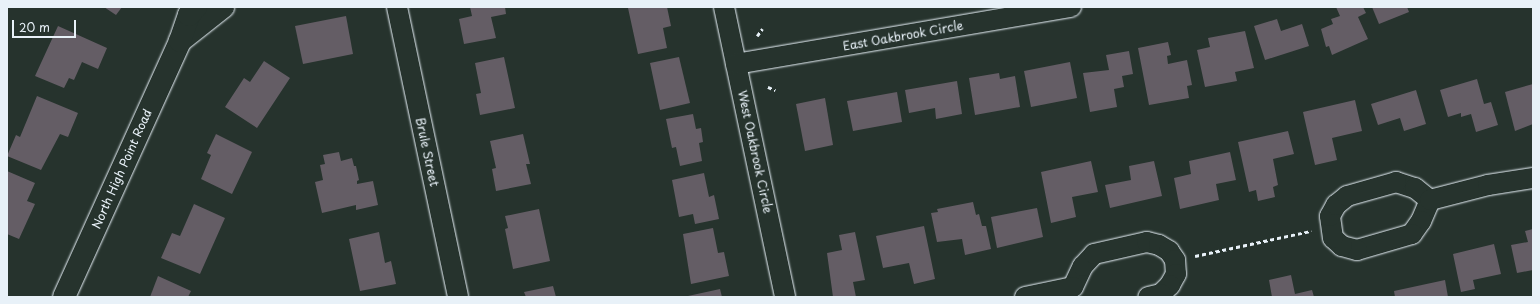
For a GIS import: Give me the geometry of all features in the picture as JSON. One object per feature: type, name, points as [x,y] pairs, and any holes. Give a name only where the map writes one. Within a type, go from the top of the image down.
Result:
[{"type":"street","name":"North High Point Road","points":[[64,297],[180,41],[189,15],[196,7]]},
{"type":"street","name":"North High Point Road","points":[[180,41],[223,7]]},
{"type":"street","name":"Brule Street","points":[[397,7],[458,297]]},
{"type":"street","name":"West Oakbrook Circle","points":[[724,7],[785,297]]},
{"type":"street","name":"East Oakbrook Circle","points":[[736,64],[1071,7]]},
{"type":"street","points":[[1430,200],[1488,185],[1533,178]]},
{"type":"street","points":[[1396,182],[1415,188],[1430,200],[1421,222],[1412,234],[1357,250],[1342,246],[1333,238],[1329,227],[1330,216],[1336,205],[1347,196],[1396,182]]},
{"type":"street","points":[[1025,297],[1079,292],[1083,266],[1094,254],[1147,242],[1159,244],[1169,251],[1175,260],[1176,274],[1170,285],[1161,294],[1148,297]]},
{"type":"path","points":[[757,36],[762,29]]},
{"type":"path","points":[[768,87],[775,90]]},
{"type":"path","points":[[1175,260],[1329,227]]},
{"type":"building","points":[[104,7],[122,7],[116,15]]},
{"type":"building","points":[[470,7],[505,7],[506,14],[491,17],[496,38],[464,44],[459,19],[472,16]]},
{"type":"building","points":[[667,7],[671,26],[663,28],[667,48],[638,54],[628,8]]},
{"type":"building","points":[[1336,7],[1363,7],[1366,13],[1358,17],[1368,39],[1332,55],[1329,46],[1326,47],[1321,29],[1333,24],[1331,19],[1340,16]]},
{"type":"building","points":[[1372,7],[1407,7],[1409,12],[1379,24]]},
{"type":"building","points":[[346,16],[353,54],[303,64],[295,26]]},
{"type":"building","points":[[1277,19],[1281,31],[1302,24],[1309,46],[1265,60],[1254,26]]},
{"type":"building","points":[[58,26],[107,48],[98,69],[82,62],[74,80],[69,78],[64,88],[35,76]]},
{"type":"building","points":[[1245,31],[1254,68],[1235,72],[1237,81],[1205,87],[1197,50],[1210,47],[1208,38]]},
{"type":"building","points":[[1168,42],[1171,55],[1167,56],[1168,64],[1187,60],[1192,85],[1187,86],[1189,98],[1149,105],[1138,48]]},
{"type":"building","points":[[1129,51],[1133,74],[1122,76],[1124,87],[1114,89],[1117,107],[1090,112],[1083,73],[1109,70],[1106,55]]},
{"type":"building","points":[[504,57],[515,108],[480,115],[476,94],[481,93],[475,63]]},
{"type":"building","points":[[679,57],[690,103],[660,110],[650,63]]},
{"type":"building","points":[[264,61],[290,78],[257,128],[225,107],[244,78],[250,82]]},
{"type":"building","points":[[1070,62],[1077,98],[1031,107],[1024,71]]},
{"type":"building","points":[[999,73],[1000,79],[1015,76],[1020,107],[975,115],[969,78]]},
{"type":"building","points":[[1477,79],[1484,104],[1491,102],[1498,125],[1476,132],[1471,114],[1461,117],[1461,113],[1448,117],[1440,90]]},
{"type":"building","points":[[957,81],[962,114],[936,119],[935,108],[909,113],[905,90]]},
{"type":"building","points":[[1533,84],[1533,124],[1515,131],[1505,92]]},
{"type":"building","points":[[1416,90],[1426,124],[1404,131],[1400,118],[1378,125],[1371,104]]},
{"type":"building","points":[[897,92],[902,122],[853,131],[847,101]]},
{"type":"building","points":[[37,96],[78,113],[68,137],[60,134],[41,170],[7,156],[16,135],[20,137]]},
{"type":"building","points":[[825,98],[833,145],[805,151],[796,104]]},
{"type":"building","points":[[1355,100],[1362,131],[1332,138],[1337,160],[1315,165],[1303,112]]},
{"type":"building","points":[[693,114],[696,129],[701,128],[703,142],[699,143],[702,161],[680,166],[676,147],[672,148],[666,119]]},
{"type":"building","points":[[1288,131],[1294,154],[1273,159],[1278,185],[1273,187],[1275,197],[1258,201],[1256,190],[1249,192],[1238,142]]},
{"type":"building","points":[[216,134],[252,152],[232,194],[201,179],[211,155],[207,153]]},
{"type":"building","points":[[523,134],[530,164],[526,164],[531,184],[496,191],[492,169],[496,168],[490,141]]},
{"type":"building","points":[[339,152],[341,161],[352,158],[354,166],[356,166],[359,180],[357,181],[357,184],[373,181],[378,205],[356,210],[356,205],[322,213],[315,182],[323,180],[320,165],[325,164],[323,155]]},
{"type":"building","points":[[1230,152],[1236,180],[1216,184],[1219,200],[1180,209],[1174,178],[1191,174],[1189,161]]},
{"type":"building","points":[[1091,161],[1098,192],[1072,197],[1076,217],[1051,223],[1041,172]]},
{"type":"building","points":[[1154,161],[1162,196],[1110,208],[1105,185],[1131,180],[1129,166]]},
{"type":"building","points":[[7,171],[35,183],[27,201],[35,204],[19,239],[7,234]]},
{"type":"building","points":[[704,173],[709,197],[714,195],[719,219],[695,224],[693,214],[679,217],[672,180]]},
{"type":"building","points":[[973,202],[976,215],[979,214],[982,226],[986,226],[991,249],[965,255],[962,239],[937,242],[931,213],[938,212],[937,209]]},
{"type":"building","points":[[194,204],[225,218],[200,274],[161,258],[172,233],[180,236]]},
{"type":"building","points":[[1037,208],[1043,237],[997,248],[991,217]]},
{"type":"building","points":[[539,209],[550,261],[513,269],[505,229],[508,228],[505,216]]},
{"type":"building","points":[[924,226],[935,279],[914,284],[909,263],[883,268],[876,236]]},
{"type":"building","points":[[713,228],[718,253],[724,252],[729,276],[691,284],[683,234]]},
{"type":"building","points":[[1533,229],[1533,270],[1517,273],[1511,245],[1528,242],[1525,231]]},
{"type":"building","points":[[379,232],[385,263],[391,261],[396,284],[360,291],[349,239]]},
{"type":"building","points":[[855,232],[865,280],[853,282],[856,297],[833,297],[827,253],[842,250],[839,235]]},
{"type":"building","points":[[1494,244],[1501,274],[1473,280],[1475,289],[1461,292],[1453,254]]},
{"type":"building","points":[[1291,275],[1295,294],[1312,290],[1314,297],[1272,297],[1269,280]]},
{"type":"building","points":[[158,276],[191,291],[188,297],[150,297]]},
{"type":"building","points":[[1445,280],[1448,297],[1395,297],[1394,291]]},
{"type":"building","points":[[553,286],[556,297],[526,297],[524,292]]},
{"type":"building","points":[[720,289],[722,297],[688,297],[688,296]]}]
